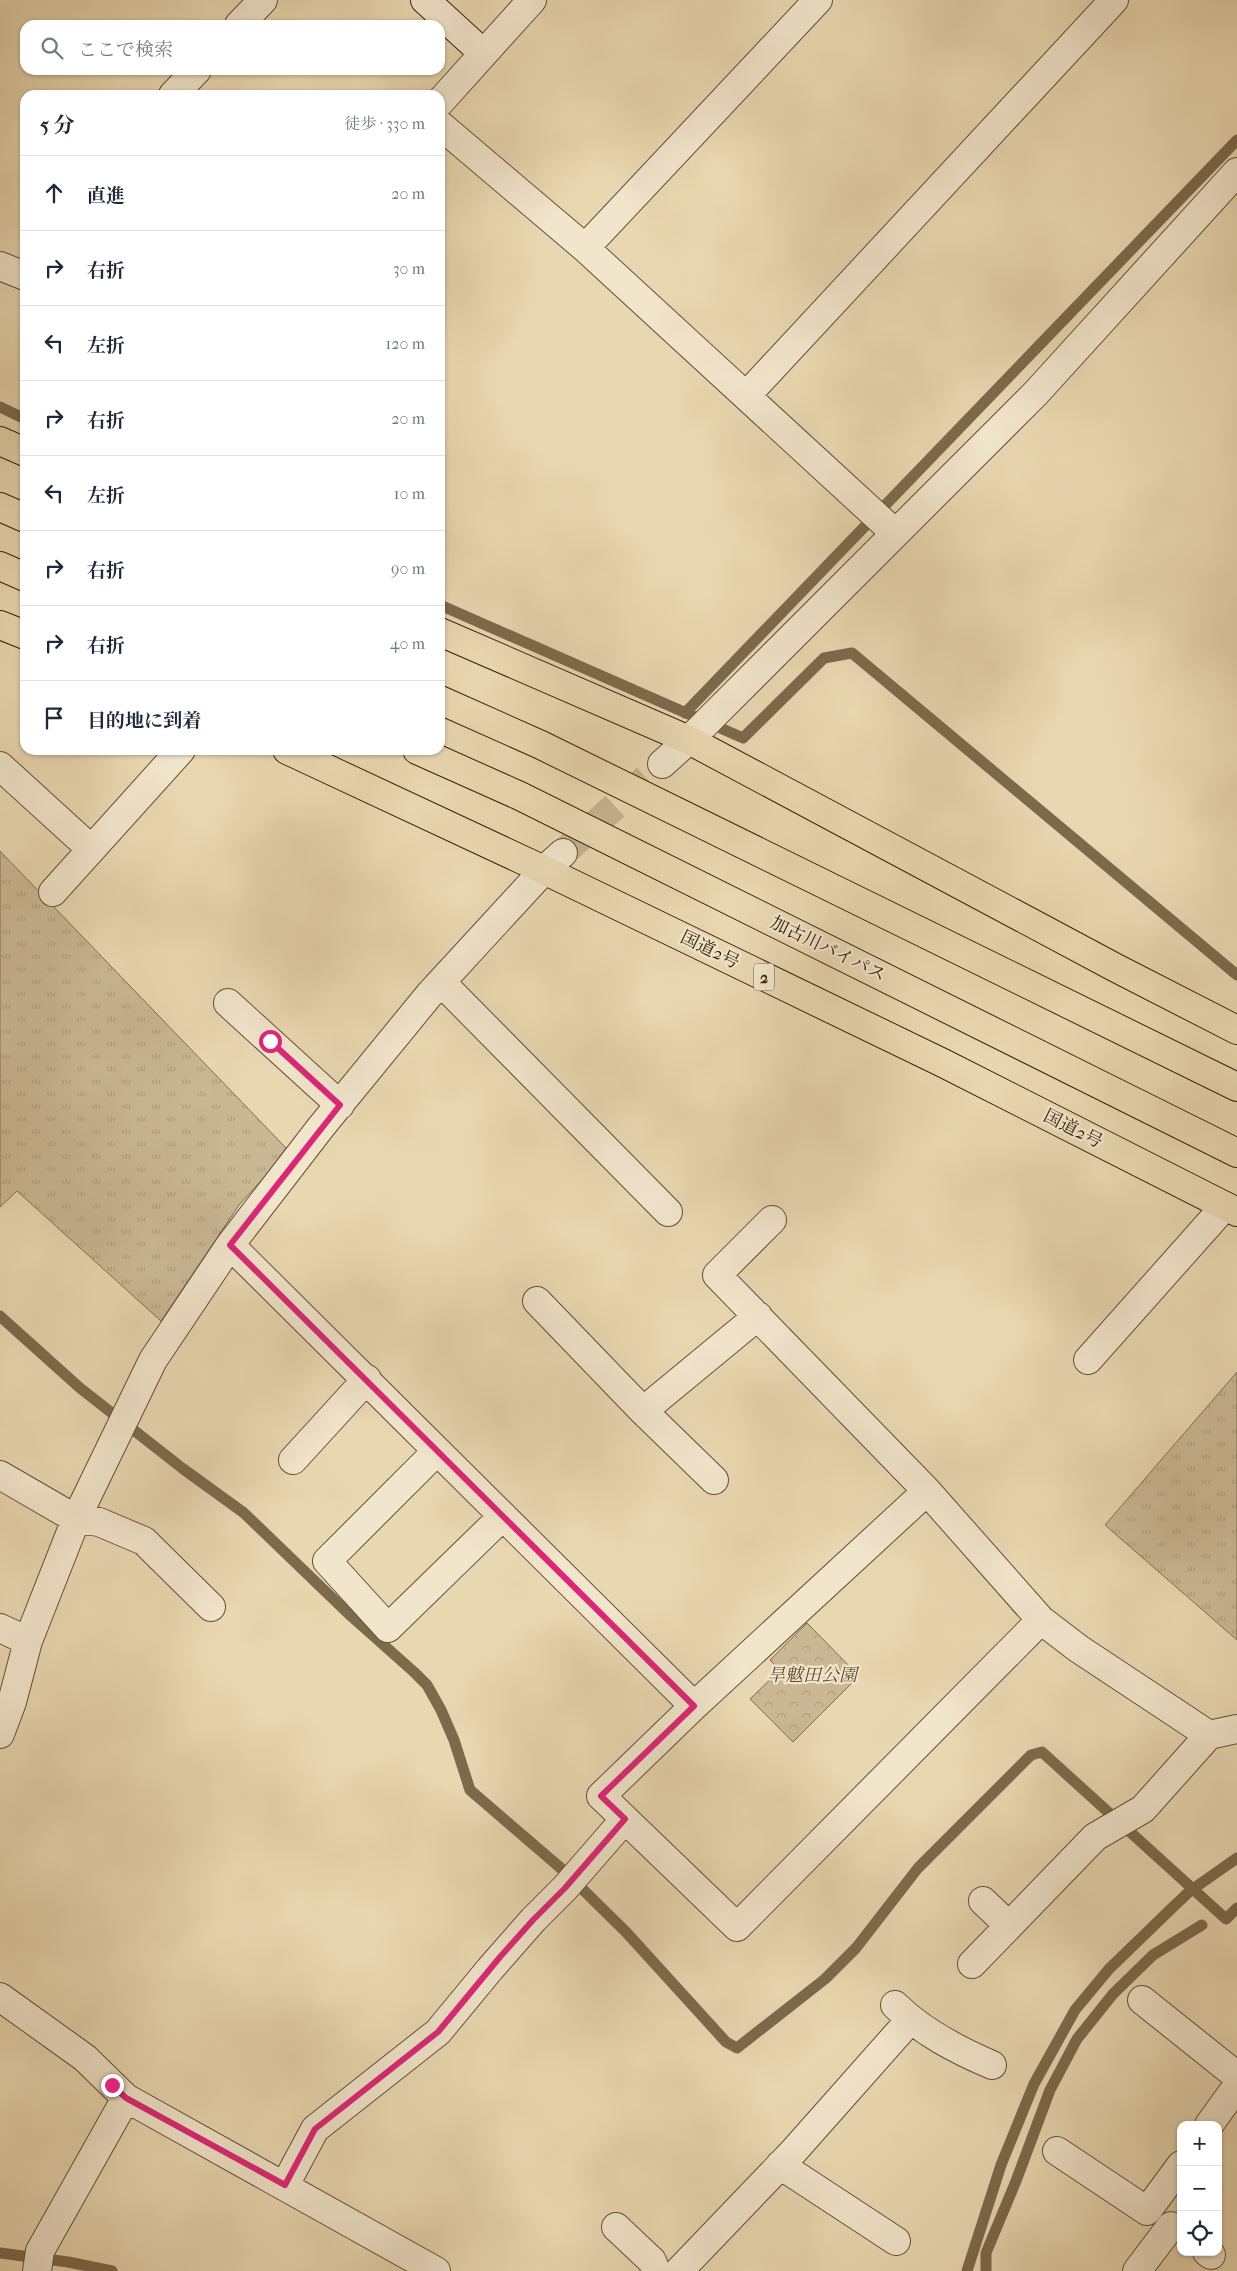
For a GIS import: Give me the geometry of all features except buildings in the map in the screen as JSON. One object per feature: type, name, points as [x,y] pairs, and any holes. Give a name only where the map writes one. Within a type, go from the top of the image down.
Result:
[{"type":"highway","points":[[0,441],[20,450]]},
{"type":"highway","points":[[0,507],[20,516]]},
{"type":"highway","points":[[0,566],[20,575]]},
{"type":"highway","points":[[0,624],[20,633]]},
{"type":"highway","points":[[445,634],[690,739],[1116,968],[1237,1030]]},
{"type":"highway","points":[[445,702],[541,744],[1237,1086]]},
{"type":"highway","name":"国道2号","points":[[299,755],[554,862],[952,1068],[1231,1209]]},
{"type":"highway","name":"加古川バイパス","points":[[427,755],[520,796],[1237,1153]]},
{"type":"street","points":[[244,20],[263,0]]},
{"type":"street","points":[[425,0],[483,53]]},
{"type":"street","points":[[445,96],[532,0]]},
{"type":"street","points":[[585,248],[818,0]]},
{"type":"street","points":[[746,396],[1114,0]]},
{"type":"street","points":[[178,90],[192,75]]},
{"type":"street","points":[[445,129],[585,248],[894,532]]},
{"type":"street","points":[[662,764],[690,739],[894,532],[1036,393],[1237,172]]},
{"type":"street","points":[[53,892],[176,755]]},
{"type":"street","points":[[0,766],[91,849]]},
{"type":"street","points":[[0,1734],[12,1702],[28,1641],[76,1519],[153,1360],[230,1245],[340,1105],[441,982],[554,862]]},
{"type":"street","points":[[441,982],[668,1212]]},
{"type":"street","points":[[228,1003],[340,1105]]},
{"type":"street","points":[[1088,1360],[1231,1209]]},
{"type":"street","points":[[772,1220],[718,1275],[927,1491],[1041,1620],[1079,1650],[1209,1735]]},
{"type":"street","points":[[230,1245],[694,1706]]},
{"type":"street","points":[[537,1300],[643,1411],[714,1480]]},
{"type":"street","points":[[643,1411],[758,1316]]},
{"type":"street","points":[[293,1460],[367,1379]]},
{"type":"street","points":[[437,1451],[327,1561],[388,1628],[503,1516]]},
{"type":"street","points":[[0,1475],[76,1519],[99,1522],[144,1541],[211,1607]]},
{"type":"street","points":[[927,1491],[694,1706],[601,1796],[736,1927],[1041,1620]]},
{"type":"street","points":[[0,1628],[28,1641]]},
{"type":"street","points":[[972,1964],[1095,1837],[1144,1809],[1209,1735],[1237,1729]]},
{"type":"street","points":[[285,2185],[315,2129],[438,2032],[496,1962],[625,1819]]},
{"type":"street","points":[[983,1902],[1009,1926]]},
{"type":"street","points":[[0,1998],[85,2058],[126,2098],[285,2185],[436,2271]]},
{"type":"street","points":[[1142,2000],[1237,2076]]},
{"type":"street","points":[[679,2271],[780,2165],[902,2012],[958,2050],[992,2065]]},
{"type":"street","points":[[1212,2121],[1237,2086]]},
{"type":"street","points":[[38,2261],[126,2098]]},
{"type":"street","points":[[1057,2151],[1176,2230],[1137,2271]]},
{"type":"street","points":[[780,2165],[896,2241]]},
{"type":"street","points":[[1147,2211],[1180,2166]]},
{"type":"street","points":[[616,2227],[652,2261],[656,2271]]},
{"type":"green space","points":[[0,851],[286,1148],[269,1172],[239,1205],[161,1321],[17,1191],[0,1207]]},
{"type":"green space","points":[[1237,1372],[1237,1640],[1105,1525]]},
{"type":"green space","name":"旱魃田公園","points":[[807,1623],[859,1676],[793,1742],[750,1699],[780,1670],[770,1660]]},
{"type":"waterway","points":[[685,713],[1237,140]]},
{"type":"waterway","points":[[0,407],[20,417]]},
{"type":"waterway","points":[[445,607],[743,738],[824,658],[852,653],[1237,975]]},
{"type":"waterway","points":[[0,1316],[80,1388],[182,1468],[244,1513],[351,1616],[414,1672],[427,1685],[441,1710],[454,1740],[470,1790],[563,1870],[626,1932],[726,2042],[737,2048],[825,1979],[856,1948],[918,1868],[1031,1755],[1042,1752],[1226,1919],[1237,1908]]},
{"type":"waterway","points":[[967,2271],[1001,2165],[1034,2084],[1075,2010],[1109,1969],[1190,1891],[1237,1858]]},
{"type":"waterway","points":[[986,2271],[986,2253],[1016,2181],[1050,2090],[1077,2039],[1113,1994],[1153,1955],[1202,1925]]},
{"type":"waterway","points":[[0,2253],[68,2262],[112,2271]]},
{"type":"tunnel","points":[[563,853],[662,764]]},
{"type":"route","points":[[112,2085],[126,2098],[285,2185],[315,2129],[438,2032],[500,1957],[565,1888],[625,1819],[601,1796],[694,1706],[230,1245],[340,1105],[270,1041]]}]
